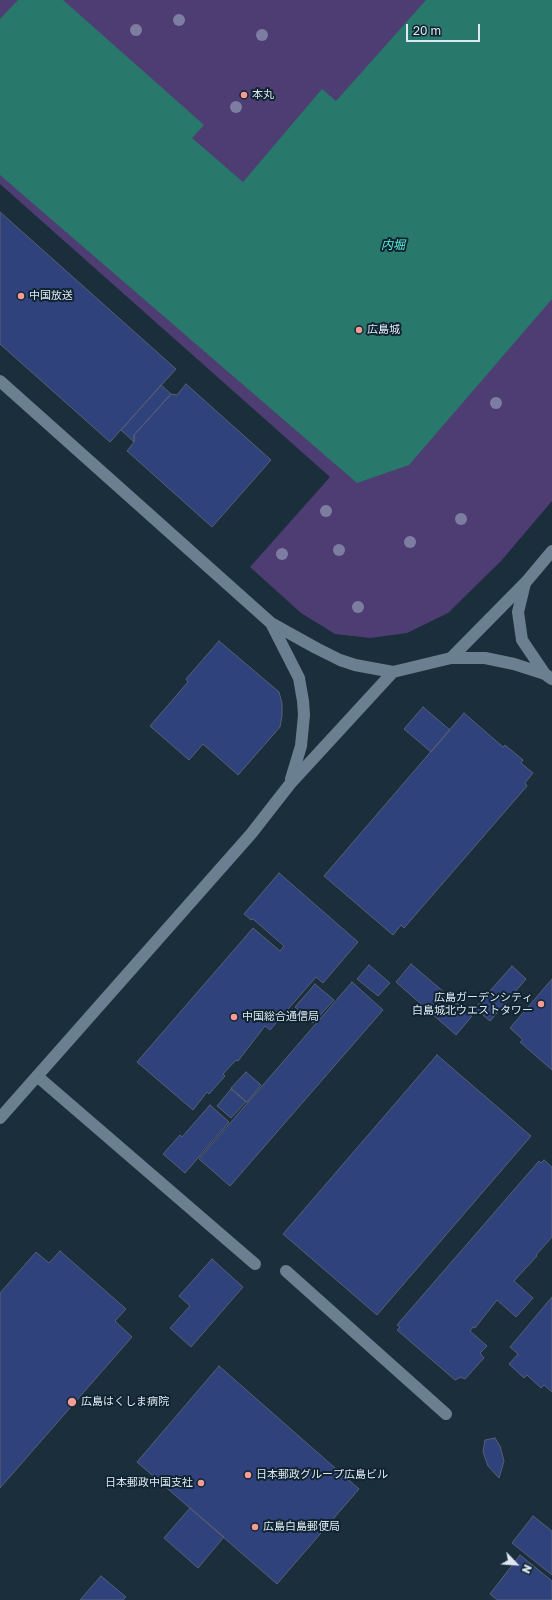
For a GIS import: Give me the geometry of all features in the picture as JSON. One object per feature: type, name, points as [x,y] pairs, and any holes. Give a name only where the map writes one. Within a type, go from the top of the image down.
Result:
[{"type":"street","points":[[0,381],[271,623],[340,660],[355,665],[393,672],[451,658],[485,658],[514,664],[549,676]]},
{"type":"street","points":[[451,658],[526,582],[552,551]]},
{"type":"street","points":[[526,582],[518,612],[522,640],[549,676]]},
{"type":"street","points":[[271,623],[299,678],[303,701],[304,715],[301,746],[290,784]]},
{"type":"street","points":[[0,1118],[251,834],[290,784],[393,672]]},
{"type":"street","points":[[37,1076],[255,1264]]},
{"type":"street","points":[[286,1271],[446,1414]]},
{"type":"shaded area","name":"内堀","points":[[0,0],[552,0],[552,501],[501,561],[448,613],[407,633],[370,638],[335,634],[301,613],[250,567],[330,477],[0,184]]},
{"type":"water","name":"内堀","points":[[18,0],[63,0],[204,125],[192,138],[243,182],[322,89],[336,101],[426,0],[552,0],[552,299],[409,465],[357,483],[0,175],[0,19]]},
{"type":"building","points":[[0,212],[176,369],[110,442],[0,344]]},
{"type":"building","points":[[186,384],[271,460],[212,527],[127,451],[134,442],[134,435],[171,394],[177,395]]},
{"type":"building","points":[[161,385],[171,394],[134,435],[134,442],[121,430]]},
{"type":"building","points":[[219,641],[279,692],[282,703],[280,727],[238,775],[203,744],[189,760],[150,726],[188,682],[186,679]]},
{"type":"building","points":[[423,707],[450,730],[431,752],[404,729]]},
{"type":"building","points":[[464,713],[503,747],[505,745],[523,760],[521,763],[533,773],[525,783],[527,786],[404,928],[401,925],[393,935],[324,876]]},
{"type":"building","points":[[279,873],[358,942],[323,983],[316,977],[270,1030],[265,1026],[238,1061],[236,1060],[223,1074],[225,1076],[209,1094],[207,1092],[193,1110],[137,1062],[253,928],[280,951],[284,946],[253,919],[251,920],[244,914]]},
{"type":"building","points":[[411,964],[472,1016],[456,1035],[396,982]]},
{"type":"building","points":[[369,965],[390,983],[378,996],[357,979]]},
{"type":"building","points":[[512,966],[526,979],[490,1021],[475,1008]]},
{"type":"building","name":"広島ガーデンシティ 白島城北ウエストタワー","points":[[552,979],[552,1070],[520,1042],[523,1040],[510,1028]]},
{"type":"building","points":[[352,982],[383,1010],[230,1186],[199,1159]]},
{"type":"building","points":[[315,984],[334,1000],[313,1023],[295,1007]]},
{"type":"building","points":[[437,1055],[531,1136],[377,1315],[283,1234]]},
{"type":"building","points":[[246,1072],[261,1085],[247,1102],[231,1088]]},
{"type":"building","points":[[231,1089],[246,1102],[231,1118],[217,1106]]},
{"type":"building","points":[[210,1105],[229,1122],[185,1173],[163,1154],[180,1135],[182,1137]]},
{"type":"building","points":[[544,1160],[552,1167],[552,1237],[514,1281],[533,1298],[516,1317],[497,1300],[475,1328],[473,1327],[470,1331],[487,1346],[480,1353],[484,1358],[465,1379],[461,1377],[455,1380],[397,1330],[400,1327],[397,1325],[539,1161],[541,1163]]},
{"type":"building","points":[[60,1251],[126,1309],[115,1321],[132,1337],[0,1488],[0,1293],[36,1252],[49,1263]]},
{"type":"building","points":[[212,1259],[243,1287],[191,1347],[170,1328],[190,1306],[179,1296]]},
{"type":"building","points":[[552,1297],[552,1392],[544,1385],[541,1388],[527,1375],[524,1378],[509,1364],[518,1354],[510,1347]]},
{"type":"building","name":"日本郵政グループ広島ビル","points":[[219,1366],[359,1489],[277,1584],[137,1462]]},
{"type":"building","points":[[495,1438],[500,1446],[504,1461],[499,1478],[488,1466],[483,1452],[485,1440]]},
{"type":"building","points":[[190,1508],[224,1537],[198,1568],[164,1538]]},
{"type":"building","points":[[533,1516],[552,1531],[552,1575],[512,1543]]},
{"type":"building","points":[[520,1555],[552,1581],[552,1600],[497,1600],[490,1594]]},
{"type":"building","points":[[101,1576],[126,1597],[123,1600],[80,1600]]},
{"type":"place","name":"本丸","points":[[244,95]]},
{"type":"place","name":"中国放送","points":[[21,296]]},
{"type":"place","name":"広島城","points":[[359,330]]},
{"type":"place","name":"広島ガーデンシティ 白島城北ウエストタワー","points":[[541,1004]]},
{"type":"place","name":"中国総合通信局","points":[[234,1017]]},
{"type":"place","name":"広島はくしま病院","points":[[72,1402]]},
{"type":"place","name":"日本郵政グループ広島ビル","points":[[248,1475]]},
{"type":"place","name":"日本郵政中国支社","points":[[201,1483]]},
{"type":"place","name":"広島白島郵便局","points":[[255,1527]]}]
